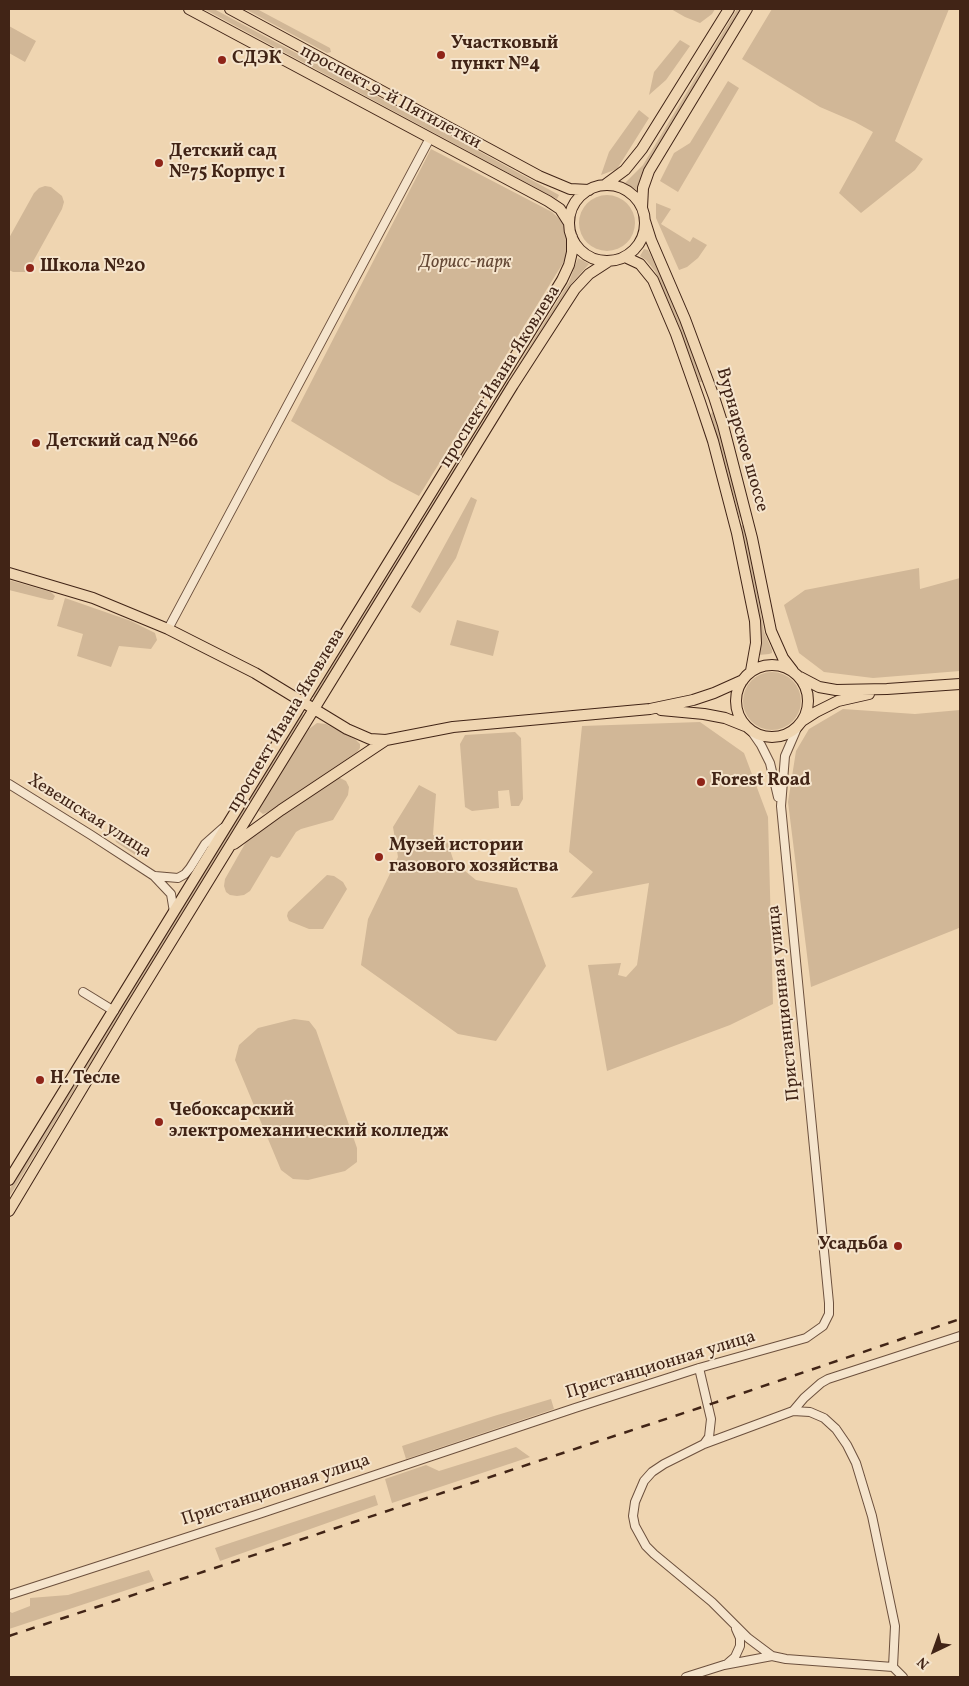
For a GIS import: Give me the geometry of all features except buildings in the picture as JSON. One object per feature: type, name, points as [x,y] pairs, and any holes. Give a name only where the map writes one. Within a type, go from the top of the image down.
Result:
[{"type":"main road","name":"проспект 9-й Пятилетки","points":[[190,9],[548,201],[560,209],[569,223]]},
{"type":"main road","name":"проспект 9-й Пятилетки","points":[[230,9],[539,176],[570,189],[589,190]]},
{"type":"main road","points":[[729,9],[642,149],[625,170],[606,184],[589,190],[577,200],[572,208],[569,223],[572,237],[576,245],[583,252],[610,261],[625,257],[631,253],[640,241],[644,232],[645,221],[642,209],[643,188],[648,171],[748,9]]},
{"type":"main road","points":[[606,184],[626,190],[642,209]]},
{"type":"main road","name":"Вурнарское шоссе","points":[[645,221],[651,240],[685,319],[723,425],[748,521],[771,631],[783,658],[796,674]]},
{"type":"main road","name":"проспект Ивана Яковлева","points":[[9,1180],[562,280],[569,265],[572,252],[572,237]]},
{"type":"main road","name":"Вурнарское шоссе","points":[[625,257],[640,264],[653,280],[676,334],[700,402],[735,524],[755,621],[756,643],[750,671]]},
{"type":"main road","name":"проспект Ивана Яковлева","points":[[9,1211],[313,709],[545,336],[582,281],[589,274],[610,261]]},
{"type":"main road","points":[[700,402],[714,397]]},
{"type":"main road","points":[[735,524],[748,521]]},
{"type":"main road","points":[[9,573],[99,600],[168,628],[255,674],[364,737],[386,740],[453,727],[650,709],[693,700],[743,680]]},
{"type":"main road","points":[[748,729],[738,716],[736,707],[737,689],[750,671],[761,666],[772,664],[782,666],[819,687],[836,690],[960,684]]},
{"type":"main road","points":[[796,674],[808,695],[806,713],[800,724]]},
{"type":"main road","points":[[650,709],[725,718],[761,737],[769,738],[780,737],[790,733],[816,712],[838,701],[887,689]]},
{"type":"main road","points":[[229,848],[281,810],[386,740]]},
{"type":"street","points":[[168,628],[430,138]]},
{"type":"street","name":"Пристанционная улица","points":[[781,806],[785,756],[800,724]]},
{"type":"street","name":"Пристанционная улица","points":[[9,1595],[698,1368],[806,1338],[823,1326],[829,1314],[826,1266],[781,806],[770,763],[761,745],[748,729]]},
{"type":"street","name":"Хевешская улица","points":[[9,784],[154,876],[171,894],[174,912]]},
{"type":"street","points":[[154,876],[178,878],[185,874],[206,844],[214,835],[227,826]]},
{"type":"street","points":[[82,992],[114,1011]]},
{"type":"street","points":[[793,1411],[821,1383],[960,1336]]},
{"type":"street","points":[[698,1368],[711,1419],[709,1437],[704,1444]]},
{"type":"street","points":[[772,1656],[754,1643],[712,1602],[646,1546],[635,1526],[633,1516],[635,1502],[639,1491],[652,1472],[664,1464],[718,1438],[793,1411],[810,1412],[824,1418],[836,1429],[856,1463],[872,1516],[895,1626],[893,1667]]},
{"type":"street","points":[[711,1428],[718,1438]]},
{"type":"street","points":[[724,1665],[735,1657],[740,1646],[738,1632],[733,1624]]},
{"type":"street","points":[[686,1677],[724,1665],[772,1656],[786,1659],[893,1667],[903,1677]]},
{"type":"green space","points":[[204,9],[214,9],[451,136],[559,195],[557,199]]},
{"type":"green space","points":[[245,9],[257,9],[330,48],[331,52],[327,53]]},
{"type":"green space","points":[[671,9],[715,9],[712,14],[700,23]]},
{"type":"green space","points":[[737,9],[742,9],[640,192],[625,183],[643,165]]},
{"type":"green space","points":[[772,9],[949,9],[895,141],[923,159],[915,170],[861,213],[839,193],[873,132],[820,107],[742,59]]},
{"type":"green space","points":[[9,26],[36,41],[25,62],[9,53]]},
{"type":"green space","points":[[680,40],[690,46],[666,80],[649,95],[654,72]]},
{"type":"green space","points":[[728,81],[739,88],[678,192],[660,181],[674,153],[690,143]]},
{"type":"green space","points":[[639,110],[649,118],[617,169],[601,175],[609,152]]},
{"type":"green space","name":"Дорисс-парк","points":[[431,149],[552,212],[566,225],[571,243],[563,263],[419,496],[390,481],[291,421]]},
{"type":"green space","points":[[51,187],[62,196],[64,202],[62,209],[30,267],[25,272],[13,272],[9,270],[9,238],[34,193],[39,188]]},
{"type":"green space","points":[[607,195],[618,197],[627,203],[633,212],[635,223],[633,234],[627,243],[618,249],[607,251],[596,249],[587,243],[581,234],[579,223],[581,212],[587,203],[596,197]]},
{"type":"green space","points":[[656,203],[671,209],[661,224],[690,242],[693,237],[707,245],[698,258],[687,267],[679,270],[656,218]]},
{"type":"green space","points":[[644,249],[648,250],[669,292],[703,381],[701,382],[699,382],[677,321],[655,271],[640,256]]},
{"type":"green space","points":[[578,258],[589,264],[572,283],[315,698],[313,697],[569,282]]},
{"type":"green space","points":[[712,412],[715,413],[743,517],[741,518],[739,517]]},
{"type":"green space","points":[[471,497],[477,500],[456,558],[420,613],[411,607]]},
{"type":"green space","points":[[742,525],[744,525],[752,561],[764,632],[772,650],[772,653],[769,654],[759,655],[758,653],[760,631]]},
{"type":"green space","points":[[919,568],[920,589],[960,578],[960,671],[873,678],[824,672],[799,653],[784,605],[805,590]]},
{"type":"green space","points":[[9,580],[51,592],[55,596],[53,600],[49,600],[9,590]]},
{"type":"green space","points":[[65,598],[131,621],[155,633],[157,640],[151,649],[119,646],[111,667],[77,656],[83,634],[57,626]]},
{"type":"green space","points":[[457,620],[499,631],[493,656],[450,645]]},
{"type":"green space","points":[[772,672],[788,677],[796,685],[801,701],[796,717],[788,725],[772,730],[756,725],[748,717],[743,701],[748,685],[756,677]]},
{"type":"green space","points":[[843,709],[915,714],[960,710],[960,929],[811,987],[788,802],[796,751],[809,729]]},
{"type":"green space","points":[[301,713],[303,715],[9,1197],[9,1190]]},
{"type":"green space","points":[[700,722],[744,753],[768,817],[773,1004],[730,1025],[607,1071],[588,965],[621,963],[618,975],[626,977],[637,965],[649,883],[571,898],[593,872],[569,852],[582,726]]},
{"type":"green space","points":[[317,723],[326,724],[356,740],[360,744],[360,748],[357,752],[263,814],[259,811],[260,804],[309,729]]},
{"type":"green space","points":[[515,732],[521,738],[523,799],[519,806],[511,806],[509,790],[498,791],[499,808],[472,811],[465,807],[460,744],[465,735]]},
{"type":"green space","points":[[335,778],[346,781],[349,787],[348,795],[333,820],[296,832],[280,857],[271,856],[250,891],[244,895],[237,896],[226,892],[224,886],[225,879],[246,842]]},
{"type":"green space","points":[[419,785],[436,794],[433,835],[447,841],[454,862],[476,880],[517,888],[546,966],[496,1041],[458,1034],[361,965],[368,919],[398,857],[393,827]]},
{"type":"green space","points":[[123,834],[140,845],[141,855],[137,856],[116,842],[115,838]]},
{"type":"green space","points":[[327,875],[334,876],[343,882],[347,889],[323,929],[309,929],[289,921],[288,912]]},
{"type":"green space","points":[[294,1019],[309,1021],[316,1030],[357,1148],[357,1162],[345,1171],[308,1180],[293,1179],[281,1170],[235,1060],[239,1045],[258,1028]]},
{"type":"green space","points":[[551,1399],[554,1409],[406,1459],[402,1446]]},
{"type":"green space","points":[[516,1447],[530,1457],[392,1503],[385,1479],[426,1465],[439,1471]]},
{"type":"green space","points":[[375,1495],[378,1505],[220,1561],[215,1548]]},
{"type":"green space","points":[[149,1570],[154,1581],[9,1629],[9,1611],[12,1613],[30,1606],[30,1598],[68,1595]]},
{"type":"railway","points":[[9,1636],[699,1408],[960,1319]]},
{"type":"place","name":"Участковый пункт №4","points":[[441,55]]},
{"type":"place","name":"СДЭК","points":[[222,60]]},
{"type":"place","name":"Детский сад №75 Корпус 1","points":[[159,163]]},
{"type":"place","name":"Школа №20","points":[[30,268]]},
{"type":"place","name":"Детский сад №66","points":[[36,443]]},
{"type":"place","name":"Forest Road","points":[[701,782]]},
{"type":"place","name":"Музей истории газового хозяйства","points":[[379,857]]},
{"type":"place","name":"Н. Тесле","points":[[40,1080]]},
{"type":"place","name":"Чебоксарский электромеханический колледж","points":[[159,1122]]},
{"type":"place","name":"Усадьба","points":[[898,1246]]}]
